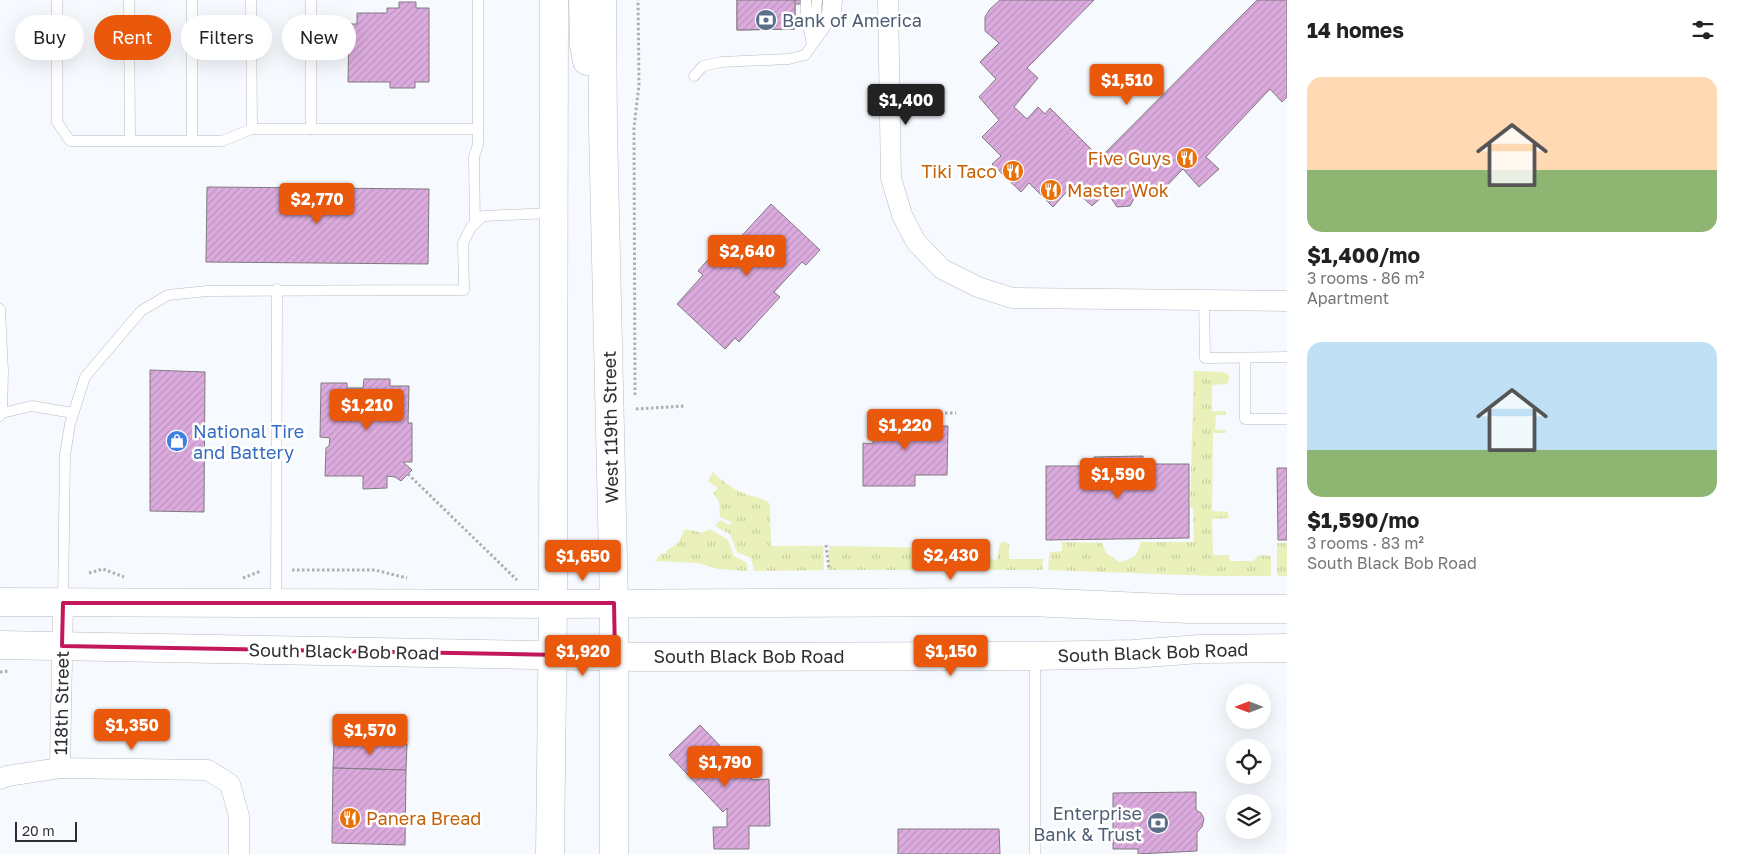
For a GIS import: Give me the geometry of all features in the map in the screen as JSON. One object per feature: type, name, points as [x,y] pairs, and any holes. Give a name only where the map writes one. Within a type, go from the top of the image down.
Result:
[{"type":"main road","points":[[550,854],[553,604],[554,0]]},
{"type":"main road","points":[[583,0],[584,45],[603,128]]},
{"type":"main road","name":"West 119th Street","points":[[602,0],[603,128],[615,656],[614,854]]},
{"type":"main road","points":[[0,602],[553,604],[1030,602],[1189,609],[1287,609]]},
{"type":"main road","name":"South Black Bob Road","points":[[0,645],[552,656],[1035,656],[1133,654],[1200,649],[1287,648]]},
{"type":"street","points":[[888,0],[891,178],[902,215],[916,242],[942,270],[978,287],[1012,298],[1287,301]]},
{"type":"street","name":"118th Street","points":[[63,603],[60,768],[208,770],[230,784],[239,816],[238,854]]},
{"type":"street","points":[[0,779],[7,776],[60,768]]},
{"type":"lane","points":[[56,0],[57,122],[70,141],[222,141],[252,129],[478,129]]},
{"type":"lane","points":[[128,0],[130,141]]},
{"type":"lane","points":[[192,0],[192,141]]},
{"type":"lane","points":[[251,0],[252,129]]},
{"type":"lane","points":[[311,0],[311,129]]},
{"type":"lane","points":[[475,224],[474,156],[478,144],[478,0]]},
{"type":"lane","points":[[806,0],[806,17],[812,44]]},
{"type":"lane","points":[[812,44],[817,0]]},
{"type":"lane","points":[[812,44],[828,12],[828,0]]},
{"type":"lane","points":[[694,76],[704,66],[721,62],[798,58],[805,55],[836,12],[837,0]]},
{"type":"lane","points":[[63,603],[65,454],[73,413],[86,377],[142,311],[168,296],[207,291],[277,289],[464,290],[463,243],[475,224],[483,216],[553,213]]},
{"type":"lane","points":[[276,603],[277,289]]},
{"type":"lane","points":[[1204,300],[1205,358],[1287,357]]},
{"type":"lane","points":[[0,309],[1,414],[32,406],[73,413]]},
{"type":"lane","points":[[1245,358],[1245,419],[1287,419]]},
{"type":"lane","points":[[1035,656],[1035,854]]},
{"type":"path","points":[[636,418],[634,128],[639,84],[638,0]]},
{"type":"path","points":[[636,410],[684,406]]},
{"type":"path","points":[[940,413],[956,413]]},
{"type":"path","points":[[408,474],[517,580]]},
{"type":"path","points":[[826,545],[829,569]]},
{"type":"highlighted area","points":[[63,603],[614,603],[615,656],[62,646]]},
{"type":"green space","points":[[1194,371],[1223,372],[1230,376],[1227,384],[1212,385],[1212,411],[1226,411],[1226,415],[1216,415],[1215,430],[1226,430],[1226,433],[1213,433],[1212,511],[1228,512],[1229,518],[1212,519],[1213,555],[1229,555],[1230,561],[1253,561],[1259,555],[1271,556],[1271,576],[1213,576],[1048,570],[1050,552],[1062,551],[1062,542],[1102,543],[1106,553],[1119,562],[1134,556],[1138,551],[1140,542],[1194,542],[1193,507],[1190,507]]},
{"type":"green space","points":[[713,472],[735,489],[770,504],[771,546],[823,546],[824,570],[754,571],[751,558],[737,552],[730,534],[715,526],[720,520],[730,525],[732,522],[720,517],[719,501],[713,493],[718,488],[708,481]]},
{"type":"green space","points":[[685,529],[702,533],[710,529],[728,540],[734,556],[747,563],[748,571],[718,569],[698,563],[655,561],[662,553],[667,554],[666,551],[678,543]]},
{"type":"green space","points":[[1004,541],[1009,545],[1009,559],[1043,559],[1043,570],[828,570],[829,546],[947,548],[989,555],[994,561],[997,559],[1000,543]]},
{"type":"green space","points":[[1277,543],[1287,543],[1287,576],[1277,576]]},
{"type":"building","name":"Bank of America","points":[[737,0],[835,0],[835,4],[795,4],[795,29],[737,30]]},
{"type":"building","name":"Bank of America","points":[[737,0],[795,0],[795,29],[737,30]]},
{"type":"building","points":[[1000,0],[1094,0],[1027,68],[1038,78],[1014,107],[1027,119],[1038,107],[1045,114],[1050,108],[1100,158],[1257,0],[1287,0],[1287,97],[1282,102],[1270,89],[1206,157],[1219,169],[1199,187],[1183,169],[1156,197],[1148,184],[1135,197],[1130,206],[1117,207],[1107,192],[1092,206],[1071,187],[1053,207],[1029,183],[1021,192],[992,164],[1001,156],[982,137],[999,120],[979,97],[996,79],[980,62],[999,43],[985,31],[985,17],[990,9]]},
{"type":"building","points":[[399,2],[416,2],[416,8],[429,8],[429,82],[415,82],[415,88],[390,88],[390,82],[348,82],[348,60],[356,60],[357,13],[387,13],[387,8],[399,8]]},
{"type":"building","points":[[207,187],[429,189],[428,264],[206,262]]},
{"type":"building","points":[[771,204],[820,250],[806,265],[802,262],[774,292],[780,297],[739,342],[735,338],[725,349],[677,304],[703,275],[698,271],[729,236],[736,242]]},
{"type":"building","name":"National Tire and Battery","points":[[150,370],[205,372],[204,512],[150,511]]},
{"type":"building","points":[[364,379],[390,379],[390,386],[409,386],[408,423],[412,423],[412,462],[403,462],[412,470],[401,481],[395,477],[387,476],[387,488],[363,489],[363,476],[325,476],[326,448],[329,446],[330,438],[320,437],[321,383],[347,383],[347,388],[363,388]]},
{"type":"building","points":[[887,415],[938,415],[938,426],[948,426],[947,475],[915,475],[915,486],[863,486],[863,443],[873,444],[874,423],[886,423]]},
{"type":"building","points":[[1143,456],[1143,464],[1189,464],[1189,538],[1046,540],[1046,466],[1094,466],[1094,457]]},
{"type":"building","points":[[1277,468],[1287,468],[1287,540],[1278,540]]},
{"type":"building","points":[[700,725],[753,780],[769,779],[770,826],[749,826],[749,849],[714,849],[713,827],[727,827],[727,808],[723,812],[669,755]]},
{"type":"building","points":[[334,742],[407,744],[406,770],[333,768]]},
{"type":"building","points":[[333,768],[406,770],[405,845],[332,843]]},
{"type":"building","name":"Enterprise Bank & Trust","points":[[1196,792],[1196,810],[1201,813],[1204,819],[1202,827],[1197,832],[1197,851],[1138,854],[1138,849],[1113,849],[1113,793]]},
{"type":"building","points":[[898,829],[999,829],[1000,854],[898,854]]},
{"type":"place","name":"Bank of America","points":[[766,20]]},
{"type":"place","name":"Five Guys","points":[[1187,158]]},
{"type":"place","name":"Tiki Taco","points":[[1013,171]]},
{"type":"place","name":"Master Wok","points":[[1051,190]]},
{"type":"place","name":"National Tire and Battery","points":[[177,441]]},
{"type":"place","name":"Panera Bread","points":[[350,818]]},
{"type":"place","name":"Enterprise Bank & Trust","points":[[1158,823]]}]
